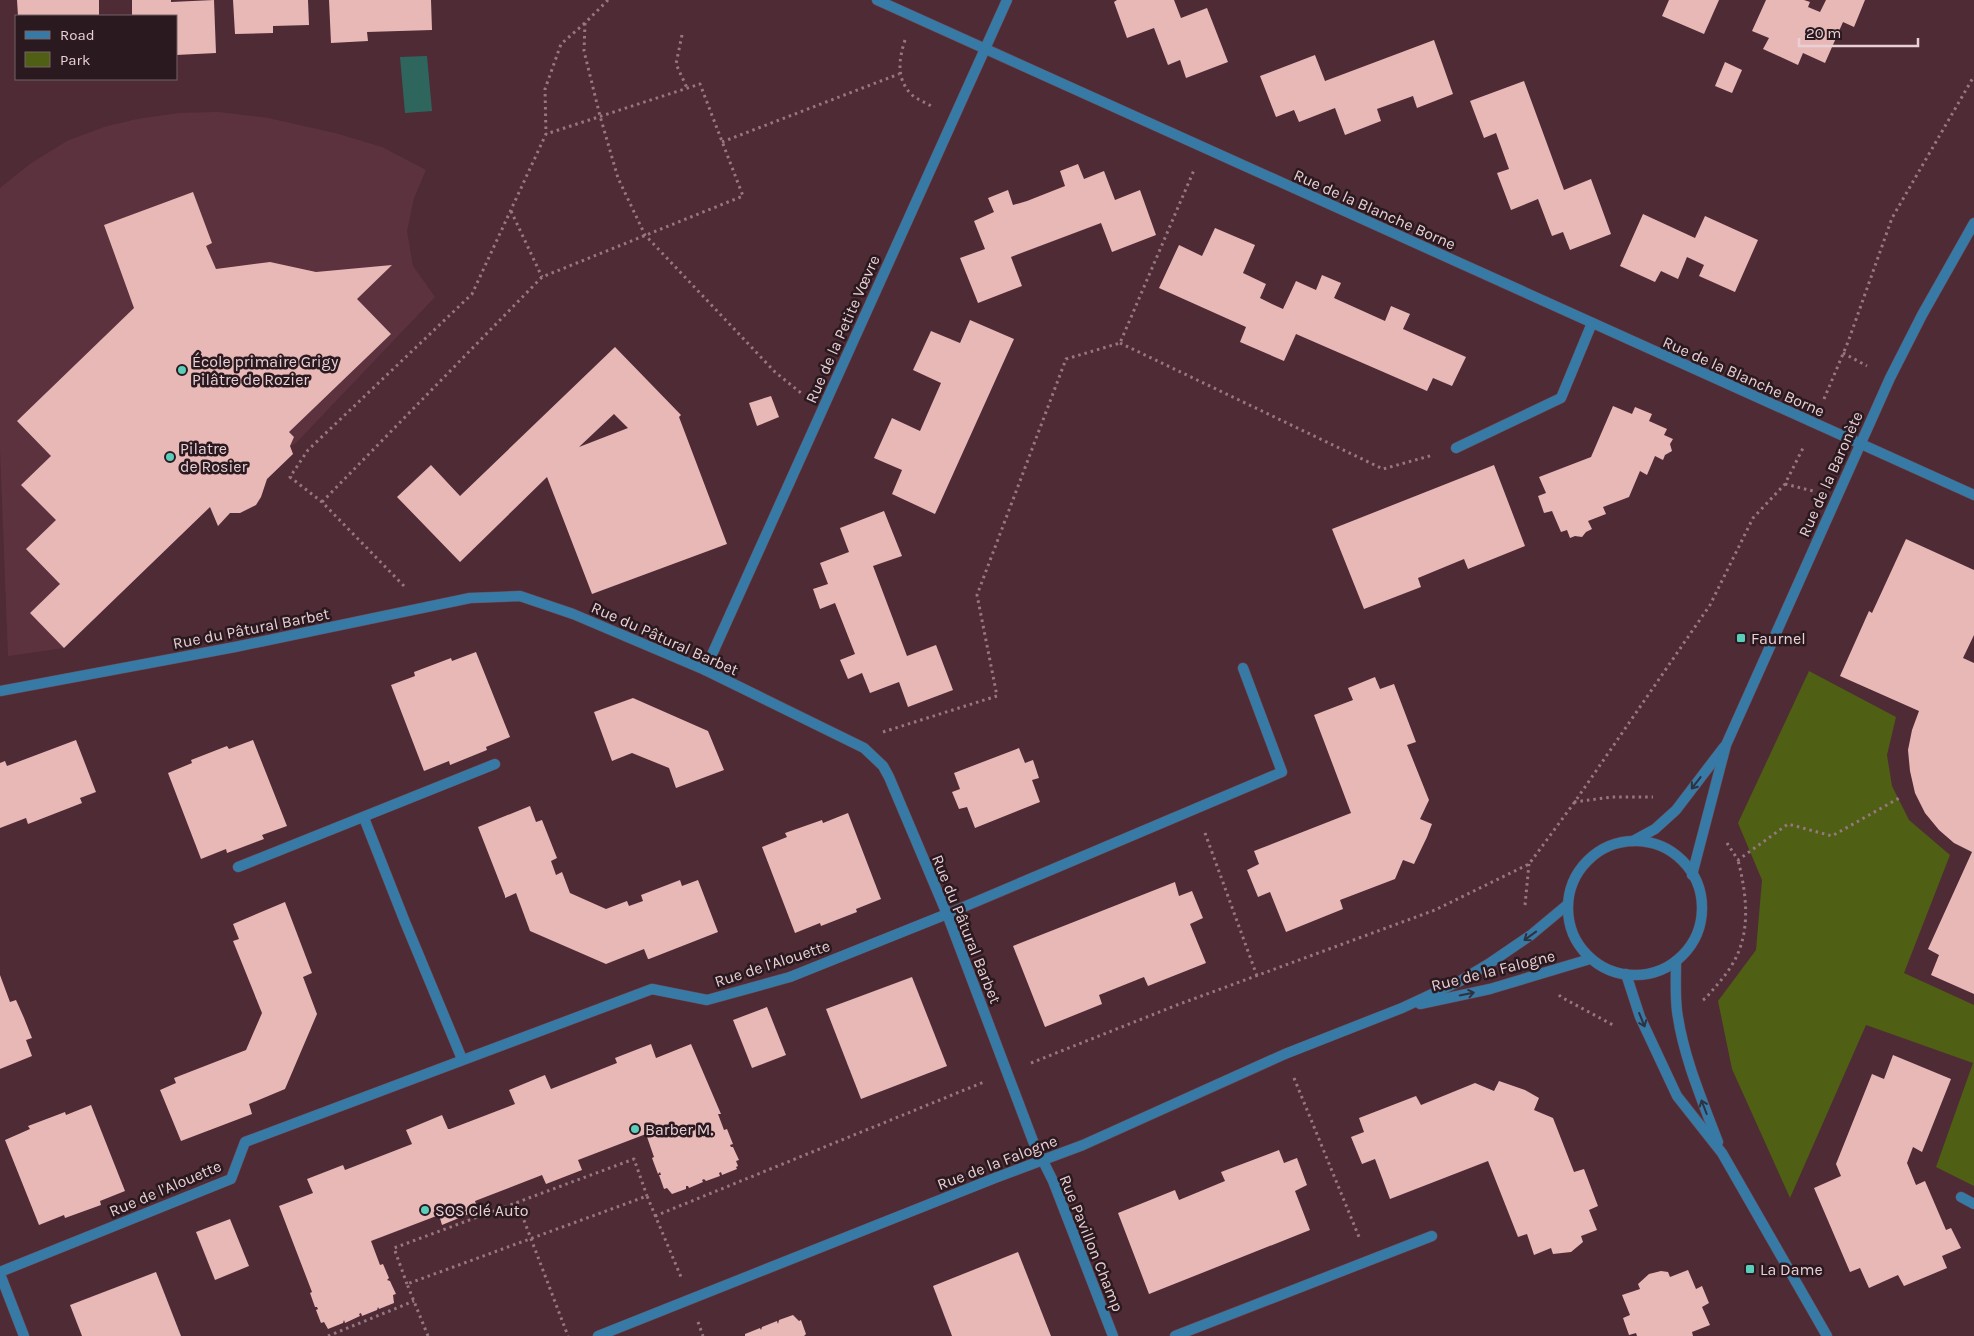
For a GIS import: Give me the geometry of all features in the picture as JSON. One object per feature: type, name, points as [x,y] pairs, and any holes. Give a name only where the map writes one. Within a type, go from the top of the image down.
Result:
[{"type":"street","name":"Rue de la Blanche Borne","points":[[877,0],[1974,495]]},
{"type":"street","name":"Rue de la Petite Vœvre","points":[[705,670],[1007,0]]},
{"type":"street","name":"Rue de la Baronète","points":[[1692,874],[1726,745],[1890,378],[1922,315],[1974,223]]},
{"type":"street","points":[[1456,448],[1561,398],[1592,323]]},
{"type":"street","name":"Rue du Pâtural Barbet","points":[[0,691],[235,647],[470,598],[520,596],[573,614],[705,670],[864,748],[883,766],[947,914],[1042,1161]]},
{"type":"street","name":"Rue de l'Alouette","points":[[0,1273],[231,1179],[245,1142],[652,989],[707,1000],[790,976],[947,914],[1282,772],[1243,668]]},
{"type":"street","name":"Rue de la Baronète","points":[[1633,841],[1655,830],[1676,810],[1726,745]]},
{"type":"street","points":[[238,867],[495,764]]},
{"type":"street","points":[[364,818],[398,906],[462,1059]]},
{"type":"street","points":[[1633,841],[1651,843],[1667,850],[1682,860],[1692,874],[1700,892],[1702,911],[1698,930],[1689,947],[1676,961],[1661,970],[1643,975],[1626,974],[1607,969],[1590,959],[1578,944],[1570,925],[1567,905],[1571,886],[1581,868],[1595,854],[1613,845],[1633,841]]},
{"type":"street","name":"Rue de la Falogne","points":[[598,1336],[995,1178],[1083,1145],[1285,1054],[1402,1008],[1460,981],[1531,935],[1567,905]]},
{"type":"street","name":"Rue de la Falogne","points":[[1402,1008],[1490,989],[1590,959]]},
{"type":"street","points":[[1676,961],[1677,1010],[1694,1080],[1722,1153]]},
{"type":"street","points":[[1626,974],[1640,1017],[1677,1096],[1722,1153],[1827,1336]]},
{"type":"street","name":"Rue Pavillon Champ","points":[[1042,1161],[1052,1181],[1113,1336]]},
{"type":"street","points":[[1961,1197],[1974,1204]]},
{"type":"street","points":[[1174,1336],[1432,1236]]},
{"type":"street","points":[[0,1273],[24,1336]]},
{"type":"path","points":[[425,607],[322,502],[290,477],[308,450],[472,294],[546,134],[545,89],[561,44],[585,24],[608,0]]},
{"type":"path","points":[[912,16],[901,52],[899,74],[911,94],[954,118]]},
{"type":"path","points":[[585,24],[584,51],[600,116],[618,178],[645,235],[775,372],[822,411]]},
{"type":"path","points":[[682,35],[676,64],[687,88]]},
{"type":"path","points":[[722,142],[899,74]]},
{"type":"path","points":[[655,1216],[1008,1072],[1435,910],[1529,864],[1710,605],[1753,518],[1785,484],[1814,424],[1848,342],[1892,218],[1974,76]]},
{"type":"path","points":[[322,502],[542,277],[743,196],[700,84],[546,134]]},
{"type":"path","points":[[1120,343],[1204,148]]},
{"type":"path","points":[[511,211],[542,277]]},
{"type":"path","points":[[852,742],[997,696],[977,595],[1066,359],[1120,343],[1383,470],[1456,448]]},
{"type":"path","points":[[1574,802],[1612,797],[1652,796],[1676,810]]},
{"type":"path","points":[[1738,860],[1788,824],[1832,836],[1901,797]]},
{"type":"path","points":[[1196,809],[1257,976]]},
{"type":"path","points":[[1677,1010],[1706,998],[1731,967],[1742,944],[1746,918],[1745,888],[1738,860],[1722,837],[1704,828]]},
{"type":"path","points":[[1529,864],[1524,901],[1531,935]]},
{"type":"path","points":[[1546,973],[1561,997],[1613,1025],[1640,1017]]},
{"type":"path","points":[[1285,1054],[1368,1260]]},
{"type":"path","points":[[428,1336],[394,1248],[634,1160],[704,1336]]},
{"type":"path","points":[[407,1284],[647,1196]]},
{"type":"path","points":[[517,1202],[568,1336]]},
{"type":"path","points":[[328,1336],[414,1301]]},
{"type":"shaded area","points":[[427,56],[432,111],[405,113],[400,57]]},
{"type":"shaded area","name":"École primaire Grigy Pilâtre de Rozier","points":[[218,112],[268,118],[335,133],[382,147],[426,170],[414,198],[407,231],[413,266],[435,297],[295,444],[290,446],[293,454],[267,478],[256,505],[240,513],[230,513],[218,526],[210,507],[64,648],[8,656],[0,448],[0,188],[30,164],[67,141],[104,127],[137,119],[180,113]]},
{"type":"green space","points":[[1809,671],[1896,717],[1887,755],[1892,786],[1909,820],[1950,855],[1904,973],[1974,1005],[1974,1186],[1936,1167],[1973,1063],[1866,1025],[1790,1198],[1732,1069],[1718,1001],[1756,950],[1762,880],[1738,823]]},
{"type":"building","points":[[17,0],[99,0],[99,15],[18,15]]},
{"type":"building","points":[[132,0],[171,0],[171,2],[214,0],[216,53],[178,55],[178,15],[132,15]]},
{"type":"building","points":[[233,0],[308,0],[309,25],[273,26],[273,33],[235,34]]},
{"type":"building","points":[[329,0],[431,0],[432,30],[367,32],[368,41],[331,43]]},
{"type":"building","points":[[1117,0],[1174,0],[1181,18],[1207,8],[1228,62],[1186,78],[1180,60],[1168,65],[1154,28],[1127,38],[1114,2]]},
{"type":"building","points":[[1669,0],[1719,0],[1704,34],[1662,16]]},
{"type":"building","points":[[1766,0],[1804,0],[1810,2],[1808,7],[1820,12],[1826,0],[1865,0],[1854,27],[1843,22],[1825,63],[1803,53],[1798,65],[1763,49],[1769,38],[1752,31]]},
{"type":"building","points":[[1434,40],[1453,94],[1417,108],[1413,96],[1377,109],[1381,121],[1345,135],[1335,108],[1299,122],[1294,110],[1276,117],[1260,76],[1315,55],[1325,81]]},
{"type":"building","points":[[1725,62],[1742,70],[1732,93],[1715,86]]},
{"type":"building","points":[[1524,81],[1564,190],[1591,179],[1611,234],[1570,250],[1563,232],[1552,236],[1538,199],[1511,210],[1497,173],[1509,169],[1496,133],[1484,138],[1470,101]]},
{"type":"building","points":[[1078,164],[1084,179],[1104,171],[1115,200],[1140,190],[1156,235],[1112,252],[1101,223],[1011,257],[1022,286],[978,303],[960,258],[985,249],[974,221],[994,212],[988,198],[1008,190],[1013,205],[1027,201],[1065,186],[1060,171]]},
{"type":"building","name":"Pilatre de Rosier","points":[[193,192],[212,243],[206,246],[216,269],[270,262],[316,272],[392,265],[357,299],[391,334],[289,432],[294,437],[290,446],[293,454],[267,479],[256,505],[240,513],[230,513],[218,526],[210,507],[64,648],[30,613],[60,584],[26,549],[56,520],[21,485],[51,456],[17,421],[134,308],[104,225]]},
{"type":"building","points":[[1643,214],[1695,238],[1705,216],[1758,240],[1735,292],[1699,276],[1704,265],[1687,257],[1678,279],[1661,271],[1655,282],[1620,266]]},
{"type":"building","points":[[1215,228],[1255,245],[1243,273],[1266,284],[1260,298],[1283,309],[1296,281],[1316,290],[1322,275],[1341,283],[1334,298],[1385,321],[1391,306],[1410,314],[1403,329],[1466,357],[1452,386],[1433,378],[1427,391],[1296,334],[1284,361],[1240,342],[1246,327],[1159,288],[1179,245],[1202,256]]},
{"type":"building","points":[[970,320],[1014,339],[935,514],[892,494],[902,470],[874,458],[892,418],[920,431],[941,383],[913,370],[931,331],[960,343]]},
{"type":"building","points":[[615,347],[681,415],[679,417],[727,544],[592,594],[547,477],[460,562],[397,497],[431,465],[460,496]],"holes":[[[614,414],[628,428],[579,447]]]},
{"type":"building","points":[[771,396],[779,417],[757,426],[749,403]]},
{"type":"building","points":[[1613,406],[1632,414],[1635,407],[1652,414],[1649,421],[1667,429],[1664,435],[1673,439],[1670,444],[1672,451],[1665,455],[1663,460],[1655,456],[1647,475],[1640,471],[1629,497],[1603,507],[1606,514],[1588,521],[1592,529],[1582,537],[1575,536],[1570,538],[1567,530],[1561,532],[1552,511],[1544,513],[1538,496],[1546,493],[1539,477],[1591,457]]},
{"type":"building","points":[[1494,465],[1525,546],[1468,569],[1464,559],[1418,578],[1421,587],[1364,609],[1332,529]]},
{"type":"building","points":[[884,511],[902,556],[873,566],[907,656],[936,645],[953,690],[908,707],[899,682],[870,693],[862,673],[848,679],[840,660],[855,654],[835,603],[820,609],[813,589],[828,584],[820,563],[849,552],[840,528]]},
{"type":"building","points":[[1906,539],[1974,570],[1974,635],[1963,658],[1974,663],[1974,994],[1931,975],[1939,955],[1928,949],[1972,852],[1954,843],[1939,830],[1925,813],[1915,793],[1908,750],[1912,730],[1919,711],[1840,676],[1869,611],[1872,613]]},
{"type":"building","points":[[476,652],[510,737],[486,747],[487,750],[450,765],[449,761],[424,771],[391,685],[415,676],[414,672],[451,658],[452,661]]},
{"type":"building","points":[[1375,677],[1380,689],[1394,684],[1416,742],[1407,745],[1429,800],[1420,819],[1432,824],[1414,864],[1403,860],[1395,879],[1340,900],[1343,909],[1286,932],[1270,892],[1258,897],[1247,870],[1259,864],[1254,851],[1351,813],[1314,715],[1353,700],[1348,688]]},
{"type":"building","points":[[633,698],[708,731],[724,770],[676,788],[669,768],[632,753],[612,761],[594,712]]},
{"type":"building","points":[[76,740],[96,792],[80,798],[82,803],[28,824],[26,818],[0,828],[0,763],[5,761],[7,766]]},
{"type":"building","points":[[253,740],[287,826],[262,835],[264,839],[227,853],[226,849],[201,859],[168,773],[192,763],[191,760],[227,746],[229,749]]},
{"type":"building","points":[[1019,748],[1025,763],[1033,760],[1039,778],[1032,780],[1040,802],[975,828],[967,807],[959,809],[952,792],[960,789],[954,773]]},
{"type":"building","points":[[530,806],[536,822],[542,820],[557,858],[551,861],[556,875],[562,872],[570,893],[606,909],[627,901],[629,906],[643,901],[641,895],[680,880],[682,886],[698,880],[718,932],[649,959],[644,949],[606,964],[530,931],[516,893],[505,898],[478,827]]},
{"type":"building","points":[[848,813],[881,899],[856,909],[857,912],[821,926],[820,923],[795,933],[762,847],[787,837],[785,833],[822,820],[823,823]]},
{"type":"building","points":[[1175,882],[1179,896],[1192,891],[1203,918],[1190,924],[1206,963],[1148,986],[1144,977],[1099,995],[1102,1004],[1045,1027],[1013,946]]},
{"type":"building","points":[[285,902],[312,973],[303,977],[317,1014],[285,1089],[249,1104],[252,1114],[181,1141],[160,1090],[176,1083],[174,1078],[246,1050],[262,1013],[233,941],[239,939],[233,924]]},
{"type":"building","points":[[0,975],[10,1002],[16,1000],[32,1038],[26,1040],[32,1056],[0,1069]]},
{"type":"building","points":[[912,977],[947,1066],[861,1099],[826,1009]]},
{"type":"building","points":[[767,1007],[786,1055],[752,1068],[733,1020]]},
{"type":"building","points":[[651,1044],[656,1058],[691,1044],[721,1114],[718,1114],[724,1130],[727,1129],[733,1144],[730,1145],[733,1147],[739,1160],[736,1161],[737,1169],[722,1175],[721,1172],[719,1173],[720,1176],[706,1181],[704,1179],[702,1180],[703,1182],[689,1188],[686,1186],[686,1189],[672,1194],[667,1188],[664,1189],[659,1175],[661,1175],[660,1172],[658,1174],[652,1158],[654,1157],[646,1134],[578,1160],[582,1170],[546,1184],[542,1175],[475,1201],[478,1210],[442,1225],[439,1215],[371,1241],[380,1265],[383,1264],[389,1278],[387,1280],[390,1281],[396,1294],[393,1295],[394,1303],[379,1309],[378,1307],[377,1310],[362,1316],[361,1313],[359,1314],[360,1316],[345,1323],[344,1320],[343,1323],[328,1329],[324,1322],[321,1323],[316,1310],[318,1309],[315,1307],[310,1293],[312,1292],[279,1206],[313,1193],[307,1179],[343,1165],[345,1170],[412,1144],[406,1130],[442,1115],[448,1129],[450,1129],[515,1104],[509,1090],[545,1075],[551,1089],[617,1063],[615,1058]]},
{"type":"building","points":[[1893,1055],[1951,1079],[1922,1152],[1913,1147],[1907,1163],[1916,1185],[1925,1181],[1946,1230],[1951,1228],[1961,1248],[1942,1256],[1947,1268],[1904,1286],[1898,1275],[1869,1288],[1860,1268],[1850,1272],[1814,1188],[1841,1176],[1836,1164],[1872,1074],[1884,1079]]},
{"type":"building","points":[[1499,1081],[1525,1090],[1539,1098],[1534,1110],[1553,1118],[1574,1172],[1584,1169],[1598,1206],[1589,1210],[1597,1230],[1581,1236],[1583,1242],[1571,1252],[1553,1254],[1551,1248],[1534,1255],[1527,1234],[1518,1237],[1488,1161],[1390,1199],[1375,1159],[1362,1164],[1351,1137],[1364,1132],[1359,1118],[1416,1096],[1421,1105],[1475,1083],[1494,1091]]},
{"type":"building","points":[[91,1105],[125,1191],[100,1201],[101,1205],[65,1218],[64,1215],[39,1225],[5,1140],[30,1129],[28,1126],[65,1112],[66,1115]]},
{"type":"building","points":[[1279,1150],[1284,1163],[1297,1158],[1307,1185],[1295,1191],[1310,1230],[1149,1294],[1118,1213],[1175,1190],[1179,1200],[1225,1181],[1221,1172]]},
{"type":"building","points":[[230,1219],[249,1266],[215,1280],[196,1232]]},
{"type":"building","points":[[1018,1252],[1051,1336],[952,1336],[933,1286]]},
{"type":"building","points":[[1688,1270],[1696,1289],[1702,1286],[1709,1303],[1702,1307],[1710,1325],[1692,1332],[1693,1336],[1637,1336],[1636,1333],[1629,1335],[1623,1318],[1630,1315],[1622,1295],[1640,1289],[1638,1284],[1649,1274],[1661,1271],[1668,1272],[1670,1277]]},
{"type":"building","points":[[156,1272],[181,1336],[82,1336],[70,1305]]},
{"type":"building","points":[[793,1315],[799,1321],[801,1320],[806,1334],[804,1336],[745,1336],[745,1334],[760,1328],[761,1330],[762,1327],[777,1321],[778,1324],[779,1320]]},
{"type":"place","name":"École primaire Grigy Pilâtre de Rozier","points":[[182,370]]},
{"type":"place","name":"Pilatre de Rosier","points":[[170,457]]},
{"type":"place","name":"Faurnel","points":[[1741,638]]},
{"type":"place","name":"Barber M.","points":[[635,1129]]},
{"type":"place","name":"SOS Clé Auto","points":[[425,1210]]},
{"type":"place","name":"La Dame","points":[[1750,1269]]}]
